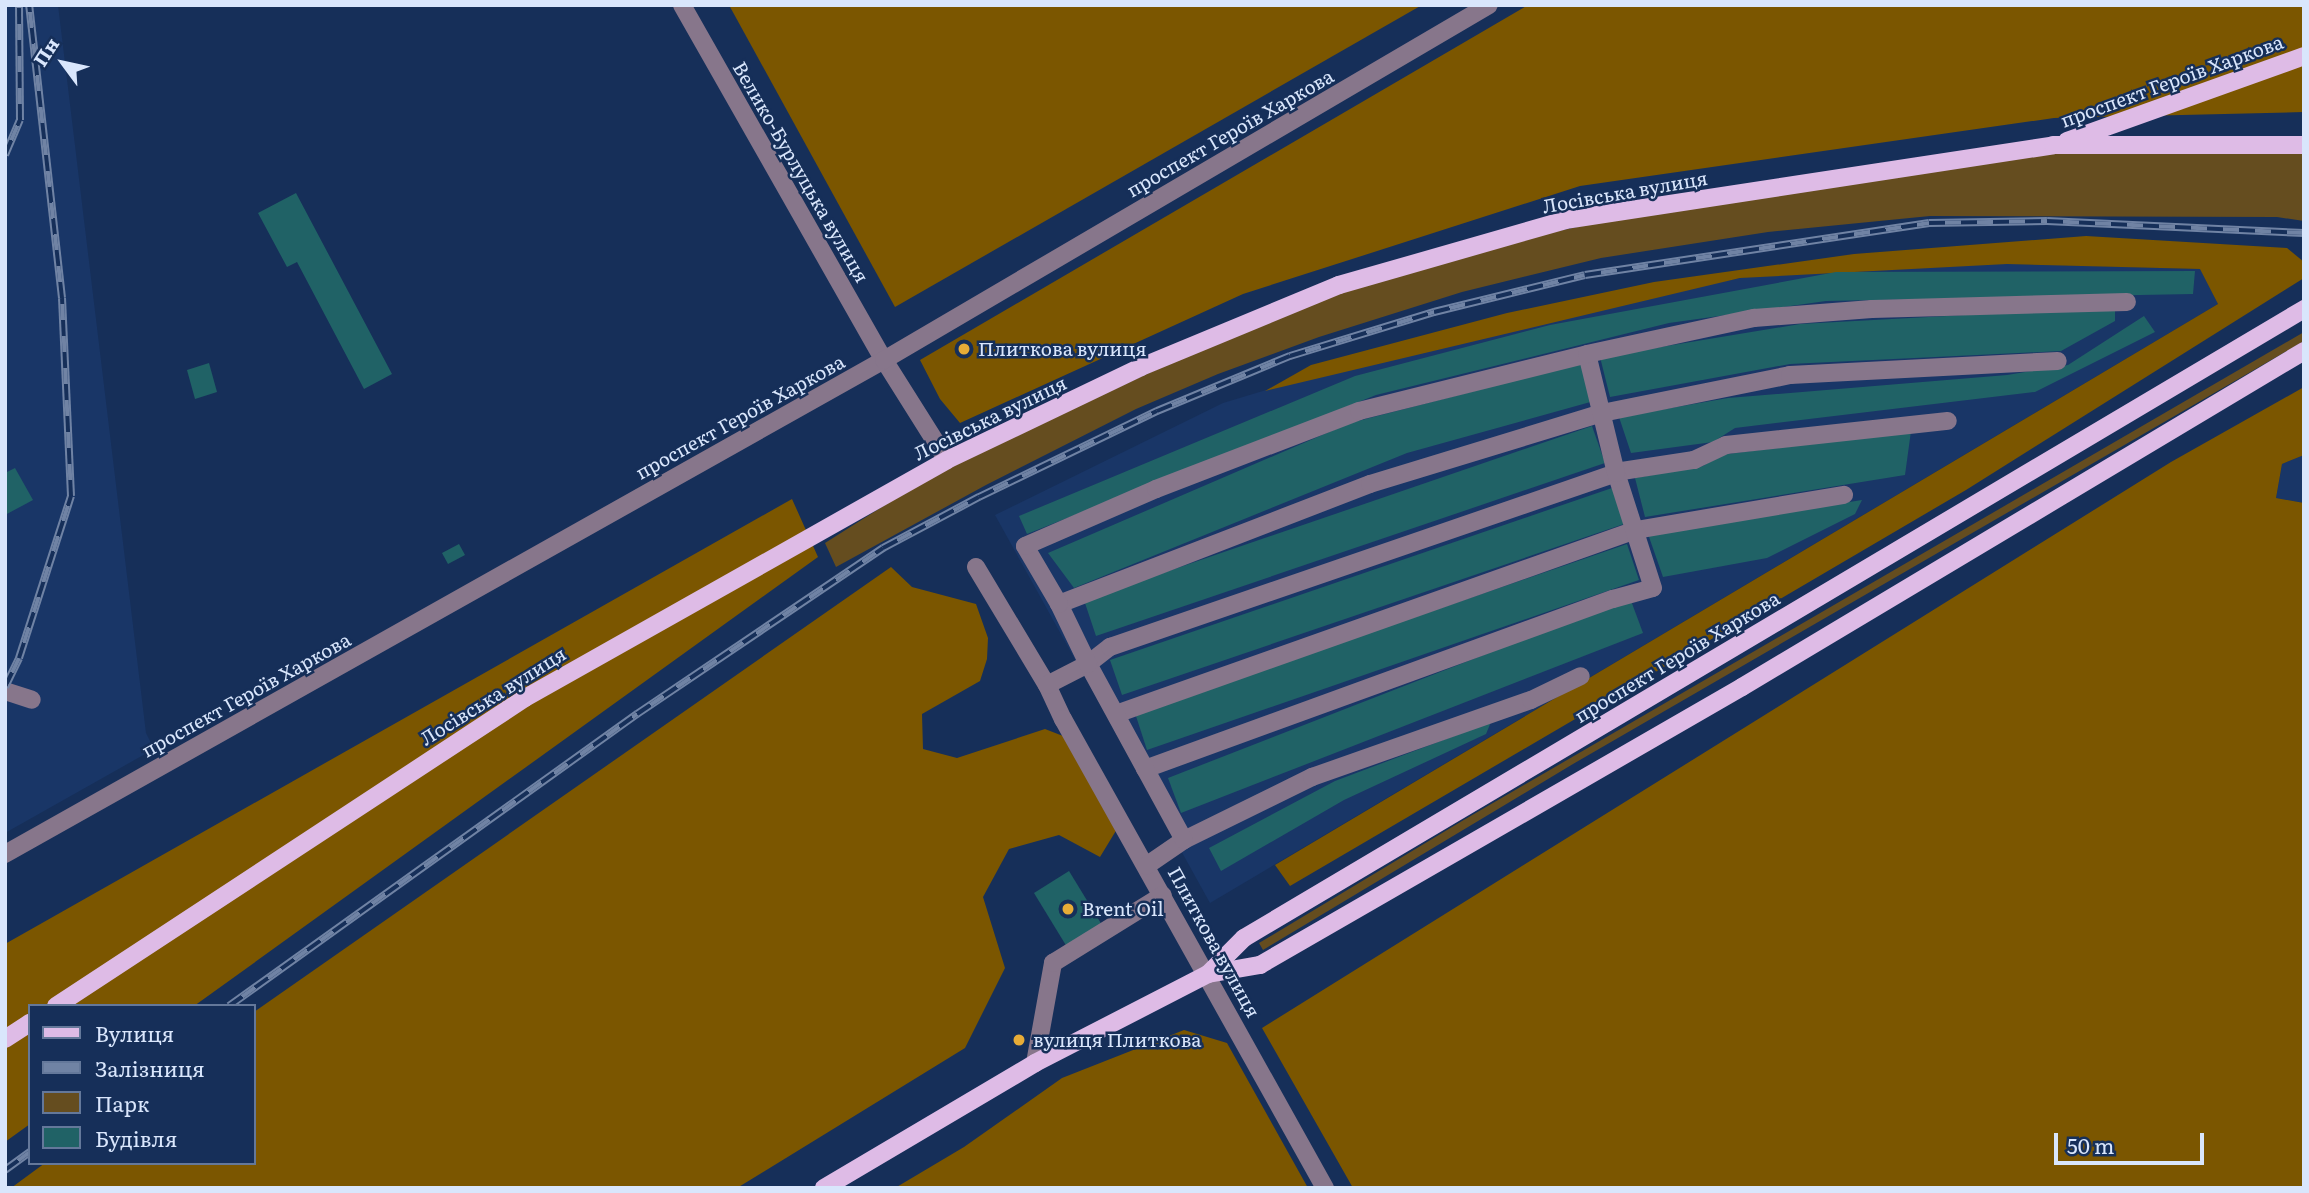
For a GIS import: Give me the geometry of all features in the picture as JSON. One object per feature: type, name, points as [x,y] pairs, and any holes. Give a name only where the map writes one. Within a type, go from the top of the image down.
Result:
[{"type":"main road","name":"проспект Героїв Харкова","points":[[2053,145],[2304,56]]},
{"type":"main road","points":[[2053,145],[2304,145]]},
{"type":"main road","name":"Лосівська вулиця","points":[[59,1004],[525,698],[947,460],[1142,367],[1339,285],[1565,220],[2053,145]]},
{"type":"main road","name":"проспект Героїв Харкова","points":[[1208,974],[1244,938],[2304,309]]},
{"type":"main road","name":"проспект Героїв Харкова","points":[[824,1188],[1035,1063],[1208,974],[1260,965],[1742,687],[2304,351]]},
{"type":"main road","points":[[5,1039],[28,1024]]},
{"type":"street","name":"Велико-Бурлуцька вулиця","points":[[682,5],[884,360]]},
{"type":"street","name":"проспект Героїв Харкова","points":[[5,854],[884,360],[1489,5]]},
{"type":"street","points":[[1184,841],[1088,664],[1059,604],[1025,546],[1156,489],[1359,411],[1587,354],[1754,318],[1872,309],[2127,302]]},
{"type":"street","points":[[1145,769],[1613,599],[1653,588],[1616,473],[1587,354]]},
{"type":"street","points":[[884,360],[947,460]]},
{"type":"street","points":[[1059,604],[1370,484],[1602,413],[1790,375],[2059,361]]},
{"type":"street","points":[[1046,685],[1088,664],[1110,647],[1616,473],[1694,460],[1726,445],[1948,421]]},
{"type":"street","points":[[1116,714],[1636,530],[1844,495]]},
{"type":"street","name":"Плиткова вулиця","points":[[976,566],[1046,685],[1325,1188]]},
{"type":"street","points":[[1146,866],[1184,841],[1312,777],[1531,700],[1581,676]]},
{"type":"street","points":[[5,691],[32,700]]},
{"type":"street","points":[[1035,1063],[1053,963],[1163,895]]},
{"type":"shaded area","points":[[5,5],[58,5],[146,733],[154,749],[5,833]]},
{"type":"shaded area","points":[[729,5],[1422,5],[895,307]]},
{"type":"shaded area","points":[[1528,5],[2304,5],[2304,112],[2054,118],[1580,186],[1243,294],[960,423],[940,399],[920,360]]},
{"type":"shaded area","points":[[2086,236],[2287,248],[2304,262],[2304,278],[1966,490],[1290,886],[1275,865],[2218,304],[2200,269],[2007,264],[1740,278],[1265,391],[1311,365],[1507,313],[1654,282],[1854,254]]},
{"type":"shaded area","points":[[1837,259],[2201,269],[2218,304],[1210,903],[995,515],[1223,403],[1443,337]]},
{"type":"shaded area","points":[[2304,387],[2304,455],[2282,464],[2276,498],[2304,503],[2304,1188],[1353,1188],[1262,1028],[2171,462]]},
{"type":"shaded area","points":[[2304,455],[2304,503],[2276,498],[2282,464]]},
{"type":"shaded area","points":[[792,499],[818,557],[197,1004],[28,1004],[28,1125],[5,1142],[5,944]]},
{"type":"shaded area","points":[[891,567],[912,587],[976,604],[988,638],[987,659],[980,681],[922,714],[923,749],[957,758],[1045,729],[1063,736],[1117,829],[1100,857],[1059,835],[1009,849],[983,897],[1005,968],[965,1048],[737,1188],[11,1188],[42,1165],[256,1165],[256,1011]]},
{"type":"shaded area","points":[[1184,1030],[1227,1043],[1308,1188],[895,1188],[964,1147],[1062,1078]]},
{"type":"green space","points":[[2137,145],[2304,151],[2304,221],[2277,217],[1930,216],[1768,232],[1601,258],[1462,292],[1319,337],[1218,374],[1136,409],[986,485],[836,567],[825,543],[923,481],[1012,437],[1213,343],[1374,275],[1516,240],[1734,194],[1994,159]]},
{"type":"green space","points":[[2304,332],[2304,341],[1573,764],[1263,950],[1259,943],[1462,821]]},
{"type":"building","points":[[296,193],[392,374],[364,389],[297,262],[287,267],[258,213]]},
{"type":"building","points":[[2195,271],[2193,294],[1826,301],[1669,323],[1376,395],[1027,534],[1019,516],[1355,376],[1550,325],[1836,272]]},
{"type":"building","points":[[2115,307],[2115,321],[2061,351],[1790,364],[1610,397],[1600,357],[1800,324]]},
{"type":"building","points":[[2144,316],[2155,332],[2035,392],[1735,428],[1713,442],[1631,453],[1619,417],[1728,398],[2007,375],[2068,365]]},
{"type":"building","points":[[209,363],[217,392],[195,399],[187,370]]},
{"type":"building","points":[[1583,363],[1594,401],[1407,453],[1074,588],[1048,553],[1350,423]]},
{"type":"building","points":[[1592,426],[1605,463],[1096,636],[1084,600]]},
{"type":"building","points":[[1911,431],[1905,475],[1645,517],[1635,478],[1703,466],[1720,455]]},
{"type":"building","points":[[15,468],[33,500],[5,515],[5,473]]},
{"type":"building","points":[[1612,488],[1624,524],[1122,695],[1110,660]]},
{"type":"building","points":[[1862,500],[1855,514],[1767,558],[1663,577],[1648,534]]},
{"type":"building","points":[[459,544],[465,555],[448,564],[442,553]]},
{"type":"building","points":[[1627,544],[1639,580],[1147,750],[1135,713]]},
{"type":"building","points":[[1630,598],[1643,633],[1181,813],[1168,778]]},
{"type":"building","points":[[1491,722],[1486,734],[1344,800],[1221,871],[1209,848],[1335,781]]},
{"type":"building","name":"Brent Oil","points":[[1069,871],[1102,925],[1067,947],[1034,893]]},
{"type":"railway","points":[[5,155],[20,120],[19,5]]},
{"type":"railway","points":[[5,687],[19,658],[71,496],[62,298],[29,5]]},
{"type":"railway","points":[[232,1004],[637,714],[883,548],[979,497],[1157,411],[1290,356],[1434,312],[1585,275],[1929,223],[2047,221],[2304,233]]},
{"type":"railway","points":[[5,1170],[28,1153]]},
{"type":"place","name":"Плиткова вулиця","points":[[964,349]]},
{"type":"place","name":"Brent Oil","points":[[1068,909]]},
{"type":"place","name":"вулиця Плиткова","points":[[1019,1040]]}]
